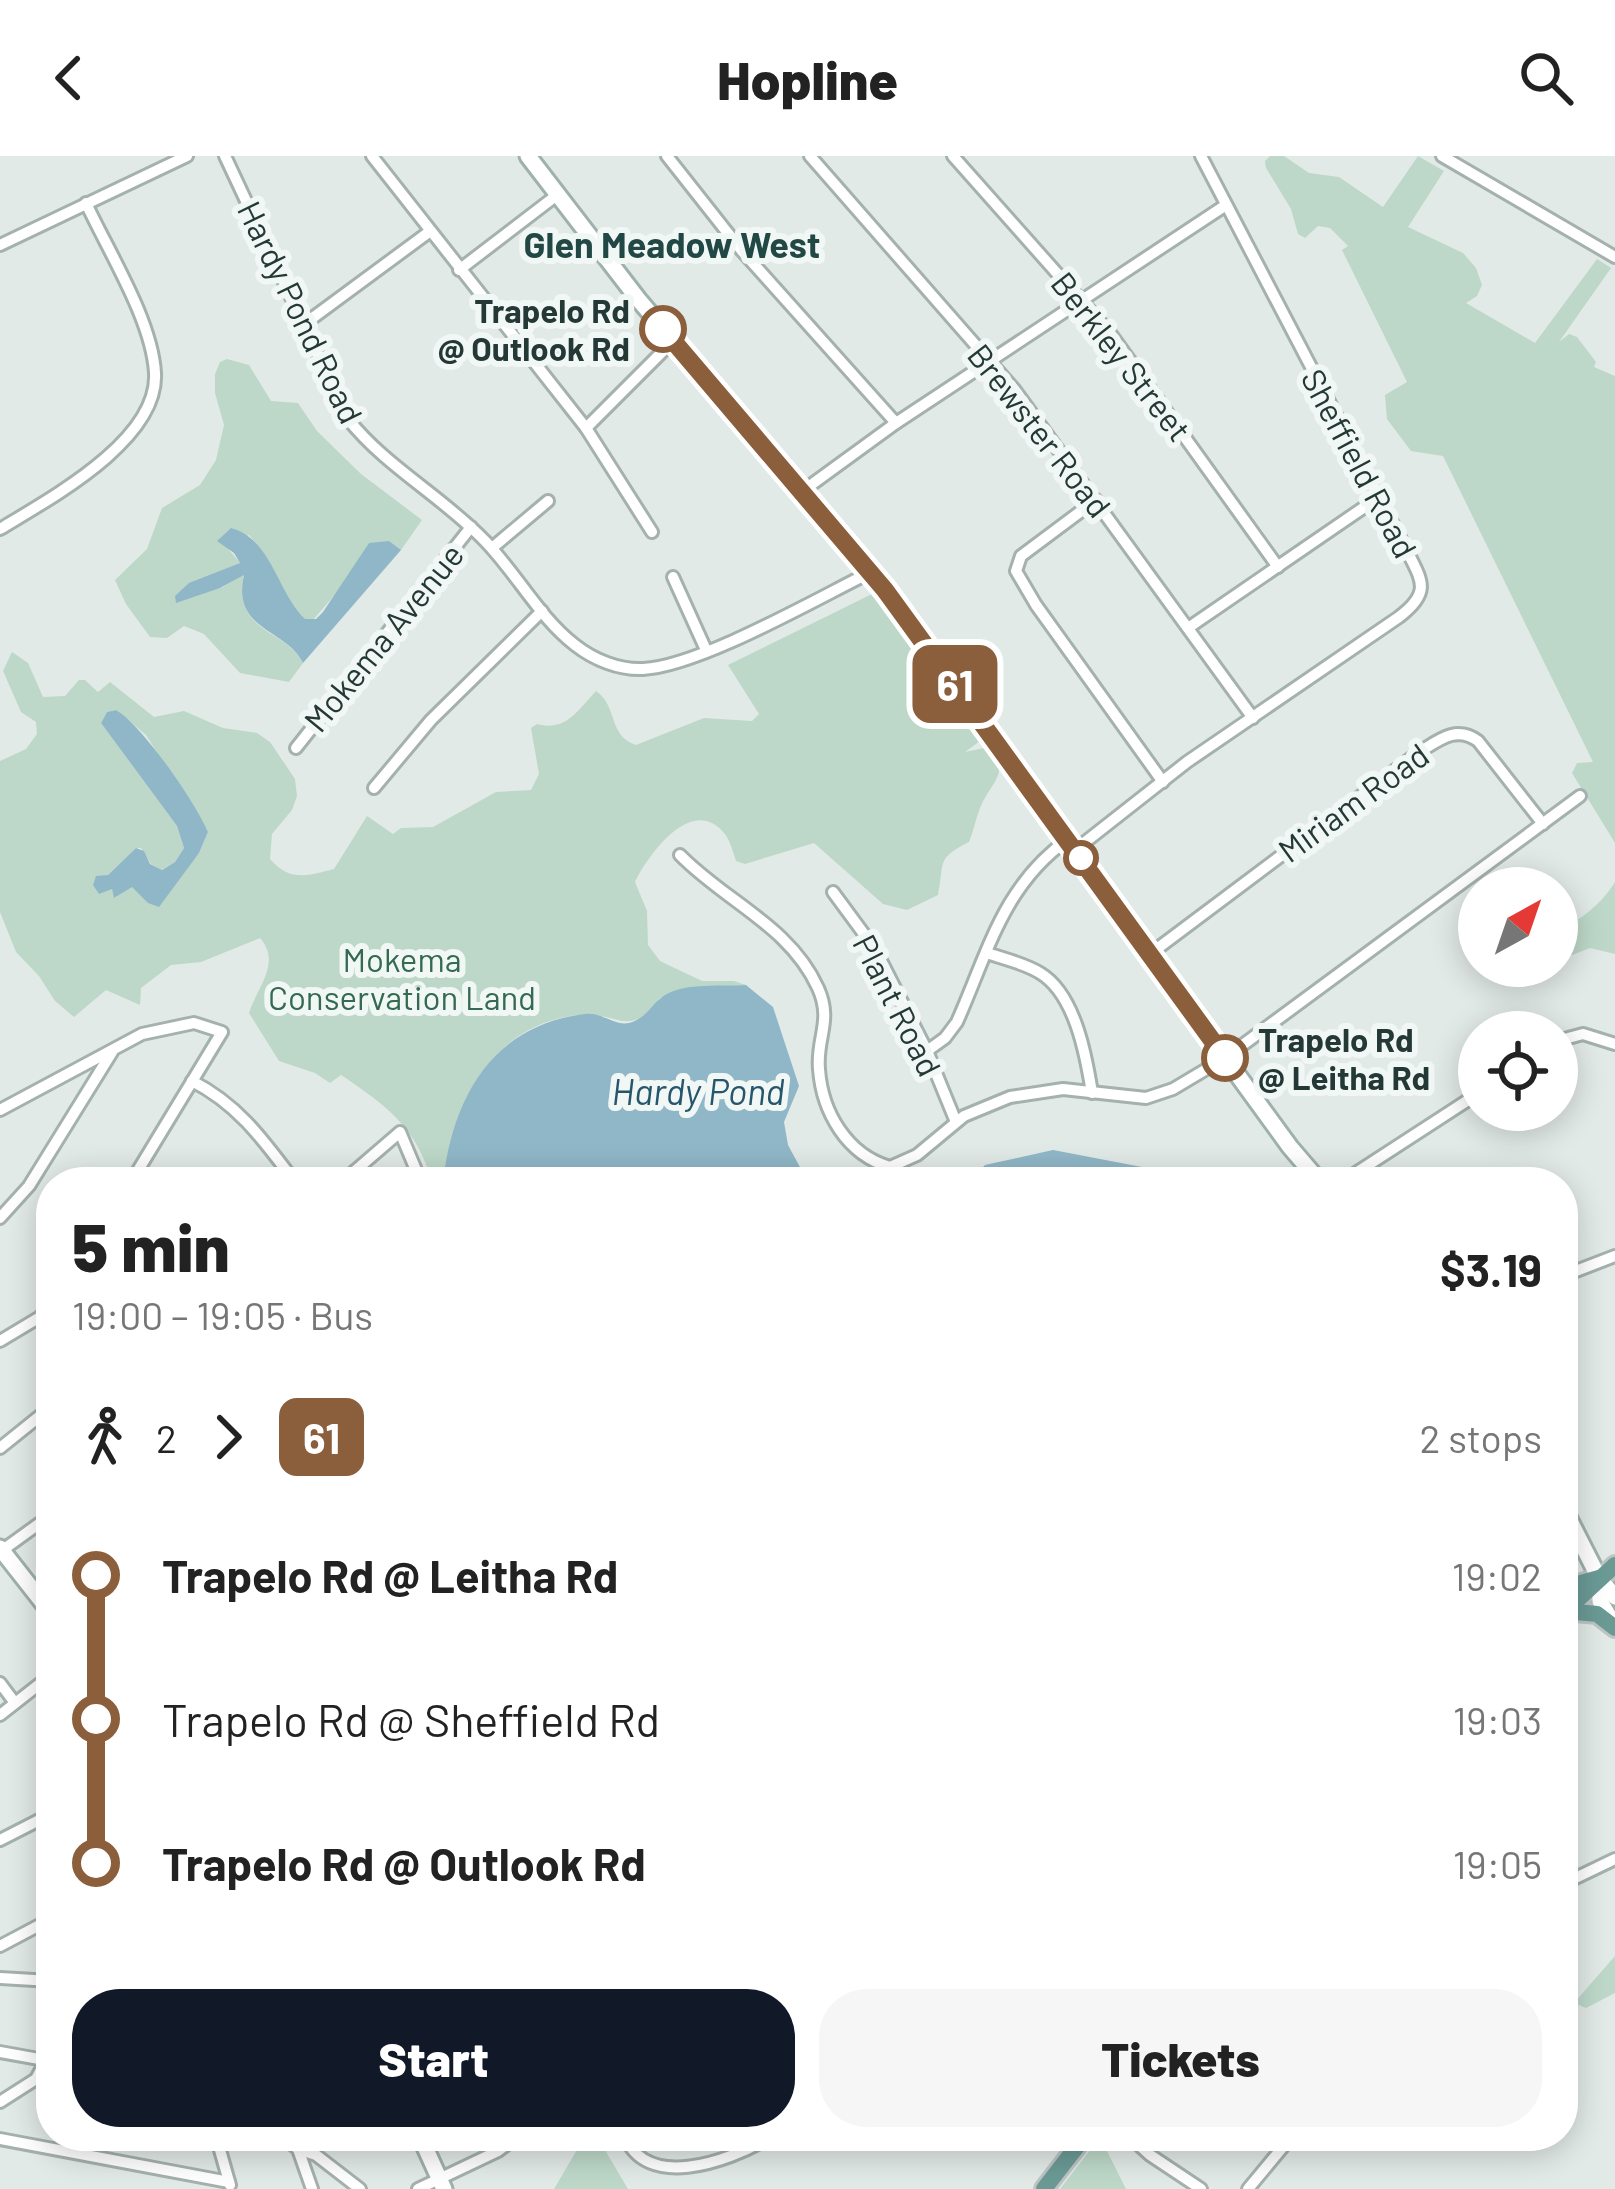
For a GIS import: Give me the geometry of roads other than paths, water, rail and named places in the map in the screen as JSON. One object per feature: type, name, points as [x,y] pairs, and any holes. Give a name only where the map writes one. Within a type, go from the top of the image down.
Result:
[{"type":"main road","points":[[528,156],[673,341],[871,572],[1308,1167]]},
{"type":"main road","points":[[1578,1537],[1599,1578],[1615,1597]]},
{"type":"main road","points":[[1,1550],[36,1594]]},
{"type":"main road","points":[[1578,1599],[1615,1565]]},
{"type":"main road","points":[[1599,1578],[1600,1601],[1615,1627]]},
{"type":"main road","points":[[1578,1610],[1597,1614],[1615,1627]]},
{"type":"main road","points":[[427,2151],[442,2184]]},
{"type":"main road","points":[[1043,2189],[1072,2151]]},
{"type":"street","points":[[0,244],[187,156]]},
{"type":"street","name":"Hardy Pond Road","points":[[225,156],[340,405],[358,431],[471,527],[566,638],[594,658],[644,669],[673,664],[706,650]]},
{"type":"street","points":[[373,156],[586,428],[652,532]]},
{"type":"street","points":[[667,156],[742,251],[896,423]]},
{"type":"street","name":"Brewster Road","points":[[810,156],[1014,388],[1252,718]]},
{"type":"street","name":"Berkley Street","points":[[953,156],[1143,376],[1278,566]]},
{"type":"street","name":"Sheffield Road","points":[[927,1051],[957,1022],[1014,890],[1043,858],[1071,845],[1163,782],[1418,601],[1421,579],[1201,156]]},
{"type":"street","points":[[1442,156],[1615,257]]},
{"type":"street","points":[[459,270],[557,195]]},
{"type":"street","points":[[0,529],[120,447],[137,428],[153,393],[148,340],[86,203]]},
{"type":"street","points":[[804,490],[896,423],[1226,206]]},
{"type":"street","points":[[303,325],[429,232]]},
{"type":"street","points":[[586,428],[673,341]]},
{"type":"street","points":[[1188,628],[1379,497]]},
{"type":"street","points":[[1096,500],[1021,556],[1016,571],[1163,782]]},
{"type":"street","points":[[492,548],[548,501]]},
{"type":"street","name":"Mokema Avenue","points":[[296,748],[471,527]]},
{"type":"street","points":[[673,577],[706,650],[871,572]]},
{"type":"street","points":[[374,788],[431,720],[542,611]]},
{"type":"street","name":"Miriam Road","points":[[1150,954],[1418,753],[1452,734],[1468,734],[1478,741],[1543,824]]},
{"type":"street","points":[[680,855],[727,897],[783,935],[812,978],[826,1020],[819,1068],[840,1131],[854,1149],[878,1163],[900,1165],[983,1106],[1023,1094],[1063,1089],[1146,1098],[1163,1094],[1225,1058],[1580,796]]},
{"type":"street","name":"Plant Road","points":[[833,892],[875,949],[927,1051],[956,1122]]},
{"type":"street","points":[[987,952],[1028,967],[1056,986],[1066,1001],[1092,1093]]},
{"type":"street","points":[[0,1110],[142,1034],[194,1023],[222,1032],[140,1167]]},
{"type":"street","points":[[1578,1035],[1615,1044]]},
{"type":"street","points":[[41,1167],[113,1050]]},
{"type":"street","points":[[192,1081],[221,1096],[245,1117],[284,1167]]},
{"type":"street","points":[[1365,1167],[1458,1107]]},
{"type":"street","points":[[359,1167],[400,1132],[415,1167]]},
{"type":"street","points":[[0,1218],[36,1175]]},
{"type":"street","points":[[1578,1270],[1615,1256]]},
{"type":"street","points":[[0,1342],[36,1320]]},
{"type":"street","points":[[0,1448],[36,1419]]},
{"type":"street","points":[[1,1550],[36,1526]]},
{"type":"street","points":[[0,1683],[15,1703]]},
{"type":"street","points":[[0,1715],[36,1687]]},
{"type":"street","points":[[0,1840],[36,1822]]},
{"type":"street","points":[[1578,1877],[1615,1859]]},
{"type":"street","points":[[0,1946],[36,1927]]},
{"type":"street","points":[[0,1978],[36,1980]]},
{"type":"street","points":[[0,2053],[36,2059]]},
{"type":"street","points":[[0,2102],[36,2079]]},
{"type":"street","points":[[0,2139],[36,2146]]},
{"type":"street","points":[[59,2151],[230,2186],[220,2151]]},
{"type":"street","points":[[299,2151],[313,2189]]},
{"type":"street","points":[[303,2151],[360,2189]]},
{"type":"street","points":[[418,2189],[442,2184],[498,2151]]},
{"type":"street","points":[[630,2151],[646,2178]]},
{"type":"street","points":[[700,2179],[747,2151]]},
{"type":"street","points":[[1146,2151],[1201,2189]]},
{"type":"street","points":[[1248,2189],[1280,2151]]},
{"type":"water","points":[[231,528],[256,543],[305,619],[316,619],[323,612],[369,543],[389,541],[401,550],[303,663],[245,608],[244,575],[176,603],[175,596],[189,583],[240,563],[217,541]]},
{"type":"water","points":[[116,710],[167,766],[208,832],[199,853],[159,907],[132,887],[114,898],[112,889],[99,894],[93,885],[96,876],[108,875],[136,848],[162,870],[184,848],[177,826],[101,723],[107,712]]},
{"type":"water","name":"Hardy Pond","points":[[746,985],[773,1007],[799,1086],[784,1122],[788,1145],[800,1167],[445,1167],[468,1094],[502,1049],[553,1021],[585,1014],[629,1023],[674,991]]},
{"type":"water","points":[[1053,1150],[1142,1167],[983,1167]]},
{"type":"place","name":"Trapelo Rd @ Outlook Rd","points":[[663,329]]},
{"type":"place","name":"Trapelo Rd @ Leitha Rd","points":[[1225,1058]]},
{"type":"district","name":"Glen Meadow West","points":[[672,243]]},
{"type":"park label","name":"Mokema Conservation Land","points":[[402,978]]}]
